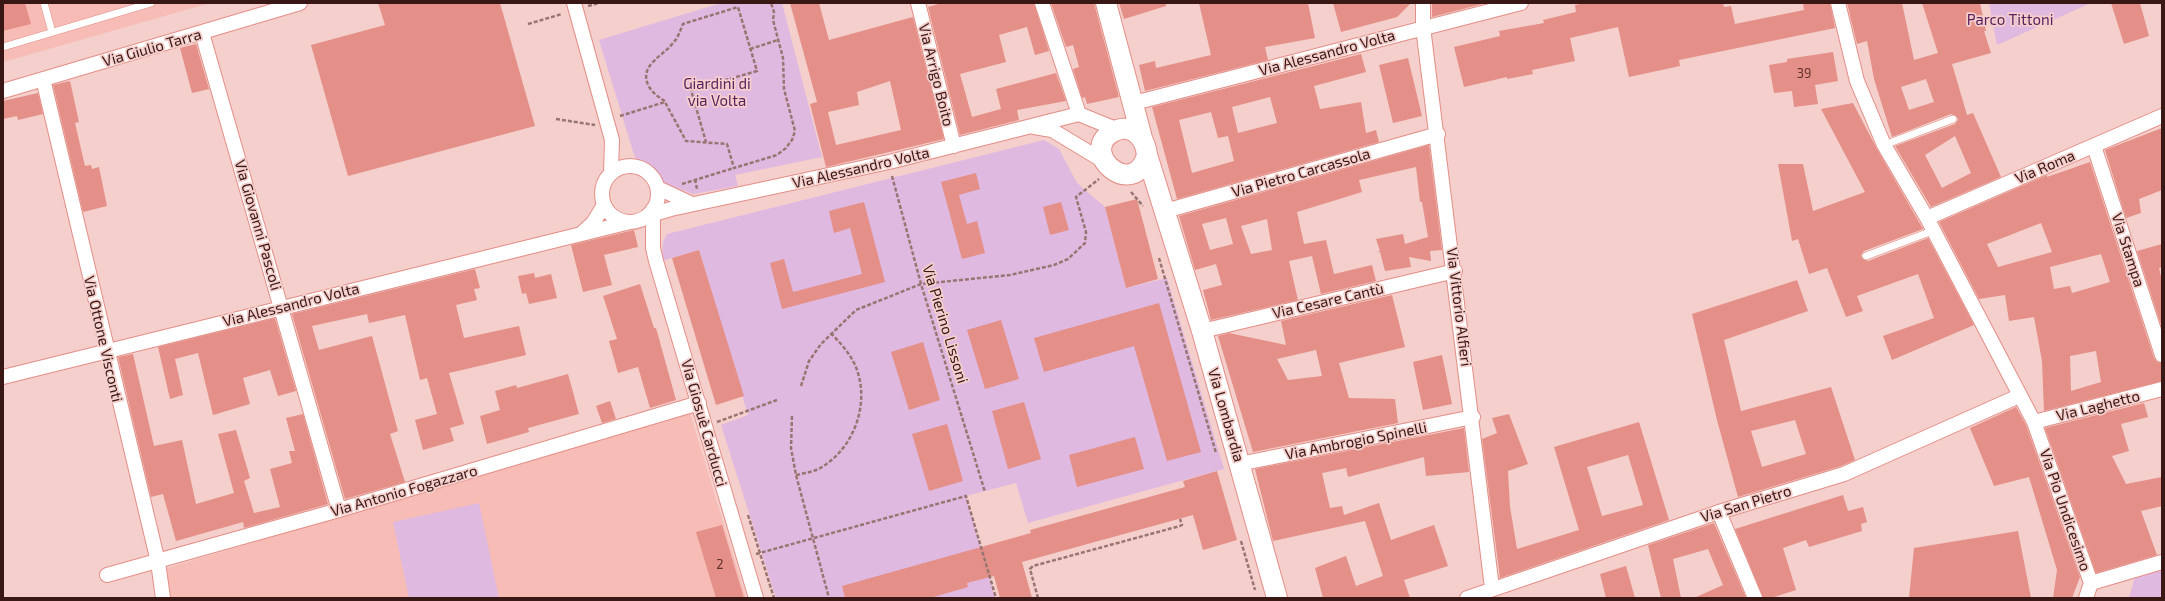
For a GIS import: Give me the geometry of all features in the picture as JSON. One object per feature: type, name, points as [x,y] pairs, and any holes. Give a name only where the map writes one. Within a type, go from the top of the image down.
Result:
[{"type":"street","name":"Via Giulio Tarra","points":[[3,91],[300,3]]},
{"type":"street","name":"Via Arrigo Boito","points":[[918,3],[954,146]]},
{"type":"street","points":[[1042,3],[1079,114],[1118,130],[1131,130],[1145,146],[1142,167],[1136,172],[1116,174],[1102,154],[1104,144],[1108,136],[1118,130],[1133,96]]},
{"type":"street","name":"Via Lombardia","points":[[1106,3],[1133,96],[1145,146],[1202,331],[1277,598]]},
{"type":"street","name":"Via Vittorio Alfieri","points":[[1423,3],[1423,27],[1438,134],[1473,417],[1492,588]]},
{"type":"street","name":"Via Alessandro Volta","points":[[1133,96],[1521,3]]},
{"type":"street","name":"Via Pio Undicesimo","points":[[1838,3],[1857,81],[1884,146],[1935,232],[2019,396],[2034,422],[2091,583],[2086,598]]},
{"type":"street","points":[[574,4],[607,120],[616,147],[627,167]]},
{"type":"street","name":"Via Giovanni Pascoli","points":[[202,33],[340,510]]},
{"type":"street","name":"Via Ottone Visconti","points":[[43,79],[106,351],[158,562],[163,598]]},
{"type":"street","name":"Via Alessandro Volta","points":[[3,377],[282,307],[579,236],[644,216],[692,204],[889,162],[1079,114]]},
{"type":"street","name":"Via Roma","points":[[1927,218],[2162,116]]},
{"type":"street","points":[[579,236],[593,223],[604,205],[603,187],[611,174],[613,154],[607,120]]},
{"type":"street","name":"Via Alessandro Volta","points":[[1028,126],[1052,130],[1116,174]]},
{"type":"street","name":"Via Pietro Carcassola","points":[[1165,211],[1438,134]]},
{"type":"street","name":"Via Stampa","points":[[2094,146],[2162,355]]},
{"type":"street","points":[[611,174],[627,167],[634,166],[645,170],[653,179],[658,188],[692,204]]},
{"type":"street","name":"Via Lombardia","points":[[1116,174],[1147,191],[1171,233]]},
{"type":"street","points":[[604,205],[613,216],[644,216],[658,188]]},
{"type":"street","name":"Via Giosuè Carducci","points":[[644,216],[756,598]]},
{"type":"street","name":"Via Cesare Cantù","points":[[1202,331],[1455,271]]},
{"type":"street","name":"Via Laghetto","points":[[2034,422],[2162,389]]},
{"type":"street","name":"Via San Pietro","points":[[1467,598],[1492,588],[1719,512],[1844,474],[2019,396]]},
{"type":"street","name":"Via Antonio Fogazzaro","points":[[108,575],[340,510],[699,403]]},
{"type":"street","name":"Via Ambrogio Spinelli","points":[[1239,464],[1473,417]]},
{"type":"street","points":[[1719,512],[1755,598]]},
{"type":"street","points":[[2091,583],[2162,562]]},
{"type":"lane","points":[[44,3],[52,32]]},
{"type":"lane","points":[[3,46],[151,3]]},
{"type":"lane","points":[[1884,146],[1953,120]]},
{"type":"lane","points":[[1866,256],[1935,232]]},
{"type":"path","points":[[706,142],[691,90],[757,70],[738,7],[683,24],[673,43],[651,64],[647,72],[649,89],[654,96],[665,102],[686,141],[727,144],[734,168],[777,155],[786,148],[792,140],[795,131],[784,89],[783,58],[773,20],[774,12],[771,3]]},
{"type":"path","points":[[750,49],[778,40]]},
{"type":"path","points":[[556,119],[591,126],[665,102]]},
{"type":"path","name":"Via Pierino Lissoni","points":[[889,162],[921,284],[985,492]]},
{"type":"path","points":[[801,386],[809,361],[831,333],[856,310],[921,284],[1042,269],[1068,259],[1085,243],[1086,232],[1076,197],[1116,174],[1137,197],[1144,208]]},
{"type":"path","points":[[1157,251],[1217,454]]},
{"type":"path","points":[[796,475],[821,468],[833,459],[851,435],[859,416],[861,384],[855,365],[844,347],[831,333]]},
{"type":"path","points":[[705,426],[777,400]]},
{"type":"path","points":[[792,416],[791,448],[796,475],[829,598]]},
{"type":"path","points":[[744,559],[812,538],[966,496],[996,598]]},
{"type":"path","points":[[1038,598],[1030,569],[1033,566],[1180,526],[1182,525],[1180,520]]},
{"type":"path","points":[[1240,535],[1255,592]]},
{"type":"shaded area","points":[[3,3],[210,3],[3,62]]},
{"type":"shaded area","points":[[690,413],[746,598],[170,598],[164,569]]},
{"type":"green space","name":"Giardini di via Volta","points":[[721,3],[782,3],[822,157],[735,175],[738,186],[693,194],[661,182],[651,167],[635,158],[599,40]]},
{"type":"green space","name":"Parco Tittoni","points":[[1989,3],[2091,3],[1997,45]]},
{"type":"green space","points":[[1044,140],[1059,149],[1077,183],[1105,207],[1126,288],[1167,278],[1224,469],[1028,523],[1016,483],[966,496],[995,598],[776,598],[721,425],[748,415],[699,250],[662,261],[663,242],[667,234]]},
{"type":"green space","points":[[479,503],[499,598],[409,598],[393,522]]},
{"type":"green space","points":[[2162,562],[2162,598],[2129,598],[2137,569]]},
{"type":"building","points":[[3,3],[25,3],[31,24],[3,31]]},
{"type":"building","points":[[378,3],[500,3],[535,126],[348,176],[311,45],[385,25]]},
{"type":"building","points":[[790,3],[819,3],[829,40],[913,17],[944,139],[826,167],[810,104],[817,102]],"holes":[[[890,81],[901,130],[836,145],[828,112],[859,105],[857,92]]]},
{"type":"building","points":[[942,3],[1034,3],[1049,51],[1035,55],[1027,27],[999,35],[1006,62],[960,74],[972,117],[1001,109],[996,89],[1056,73],[1066,101],[1017,110],[1019,120],[960,135],[928,7]]},
{"type":"building","points":[[1051,3],[1094,3],[1119,97],[1087,104],[1085,97],[1082,98],[1073,69],[1079,67],[1073,45],[1066,47]]},
{"type":"building","points":[[1119,3],[1166,3],[1166,6],[1124,19]]},
{"type":"building","points":[[1199,3],[1308,3],[1315,38],[1265,47],[1268,60],[1145,91],[1139,65],[1155,61],[1156,68],[1211,55]]},
{"type":"building","points":[[1333,3],[1411,3],[1397,17],[1341,32]]},
{"type":"building","points":[[1432,3],[1482,3],[1482,4],[1432,17]]},
{"type":"building","points":[[1585,3],[1723,3],[1724,7],[1731,6],[1735,24],[1804,10],[1803,3],[1830,3],[1835,28],[1679,60],[1680,66],[1629,77],[1618,27],[1570,38],[1575,61],[1532,70],[1533,74],[1507,79],[1507,77],[1464,87],[1454,47],[1500,36],[1499,31],[1544,23],[1543,20],[1576,12],[1575,5]]},
{"type":"building","points":[[1847,3],[1902,3],[1914,60],[1938,53],[1922,3],[1980,3],[1986,31],[1984,31],[1991,53],[1952,64],[1967,115],[1973,113],[2001,177],[1931,207],[1895,146],[1955,124],[1958,120],[1957,117],[1951,114],[1892,137],[1874,79],[1867,41],[1857,44]],"holes":[[[1926,79],[1934,102],[1909,110],[1901,87]],[[1955,136],[1971,173],[1942,188],[1925,155]]]},
{"type":"building","points":[[2111,3],[2140,3],[2149,36],[2124,44]]},
{"type":"building","points":[[196,44],[209,89],[192,93],[180,48]]},
{"type":"building","points":[[1833,52],[1838,81],[1815,85],[1818,104],[1794,107],[1792,91],[1774,93],[1769,65],[1787,62],[1787,59]]},
{"type":"building","points":[[1361,54],[1366,72],[1314,86],[1320,109],[1361,102],[1366,133],[1376,130],[1379,142],[1177,199],[1152,107]],"holes":[[[1270,97],[1277,123],[1238,133],[1232,107]],[[1211,112],[1218,138],[1228,136],[1234,161],[1192,173],[1179,120]]]},
{"type":"building","points":[[1408,58],[1422,116],[1393,123],[1379,65]]},
{"type":"building","points":[[70,81],[79,122],[75,123],[85,166],[91,165],[92,169],[99,167],[107,206],[83,212],[53,85]]},
{"type":"building","points":[[38,93],[43,114],[18,120],[17,116],[3,119],[3,101]]},
{"type":"building","points":[[1853,103],[1877,149],[1923,229],[1864,251],[1861,255],[1862,258],[1868,261],[1928,238],[1974,325],[1892,360],[1883,336],[1934,318],[1918,274],[1857,296],[1863,311],[1846,317],[1827,268],[1809,274],[1798,239],[1792,241],[1778,164],[1803,164],[1813,211],[1865,192],[1821,109]]},
{"type":"building","points":[[2162,128],[2162,190],[2139,199],[2141,213],[2126,218],[2105,150]]},
{"type":"building","points":[[1429,145],[1442,250],[1430,251],[1431,261],[1409,257],[1411,267],[1385,271],[1380,252],[1377,252],[1380,251],[1376,239],[1403,234],[1405,244],[1428,237],[1422,202],[1420,202],[1416,167],[1359,180],[1362,192],[1297,212],[1304,244],[1326,240],[1334,274],[1372,265],[1376,281],[1321,294],[1312,256],[1289,261],[1298,300],[1211,320],[1203,290],[1222,285],[1216,264],[1195,270],[1179,216]],"holes":[[[1226,218],[1233,244],[1210,250],[1202,224]],[[1267,219],[1272,250],[1251,254],[1241,226]]]},
{"type":"building","points":[[2090,162],[2154,358],[2157,362],[2162,363],[2162,381],[2044,411],[2042,361],[2034,317],[2009,321],[2005,295],[1979,299],[1939,222],[2047,175],[2047,177]],"holes":[[[2041,223],[2052,252],[1998,267],[1987,244]],[[2101,254],[2110,282],[2072,293],[2070,286],[2054,289],[2050,267]],[[2096,351],[2101,382],[2071,391],[2070,356]]]},
{"type":"building","points":[[976,173],[980,189],[959,195],[967,224],[977,221],[985,253],[962,259],[941,182]]},
{"type":"building","points":[[1137,199],[1158,279],[1126,288],[1105,207]]},
{"type":"building","points":[[864,202],[885,282],[782,309],[770,263],[784,259],[793,292],[862,274],[850,228],[834,233],[829,211]]},
{"type":"building","points":[[1061,202],[1069,230],[1050,235],[1043,207]]},
{"type":"building","points":[[634,230],[638,247],[604,255],[612,285],[583,292],[571,245]]},
{"type":"building","points":[[2162,244],[2162,267],[2159,268],[2162,281],[2162,328],[2137,251]]},
{"type":"building","points":[[699,250],[744,396],[716,405],[672,258]]},
{"type":"building","points":[[475,269],[480,288],[474,289],[477,300],[456,305],[464,338],[519,326],[526,355],[449,373],[464,424],[450,428],[454,441],[423,450],[415,420],[437,414],[427,378],[420,380],[405,315],[369,323],[367,314],[312,326],[319,350],[372,336],[398,431],[390,434],[405,482],[345,499],[292,314]]},
{"type":"building","points":[[534,273],[535,278],[551,274],[557,298],[529,304],[526,293],[522,294],[518,276]]},
{"type":"building","points":[[1797,280],[1808,311],[1724,340],[1741,411],[1831,387],[1855,460],[1841,466],[1738,497],[1717,420],[1692,314]],"holes":[[[1795,420],[1806,454],[1762,467],[1751,431]]]},
{"type":"building","points":[[640,284],[654,328],[656,328],[676,400],[650,408],[638,367],[618,373],[609,341],[617,339],[603,296]]},
{"type":"building","points":[[1392,295],[1405,347],[1339,363],[1349,398],[1395,399],[1398,423],[1253,452],[1218,336],[1229,333],[1286,345],[1281,321]],"holes":[[[1316,350],[1322,376],[1288,380],[1277,359]]]},
{"type":"building","points":[[1159,303],[1201,452],[1167,461],[1134,346],[1044,372],[1034,338]]},
{"type":"building","points":[[275,318],[296,391],[278,396],[270,370],[243,378],[250,404],[213,415],[198,353],[175,359],[183,395],[170,399],[158,347]]},
{"type":"building","points":[[1001,320],[1019,379],[985,389],[967,330]]},
{"type":"building","points":[[923,342],[940,400],[909,410],[891,352]]},
{"type":"building","points":[[133,354],[154,446],[182,440],[196,504],[234,493],[218,434],[236,430],[250,478],[244,481],[254,513],[280,507],[270,469],[292,463],[289,451],[295,451],[286,418],[303,414],[328,504],[244,528],[243,522],[176,541],[163,494],[151,497],[118,357]]},
{"type":"building","points":[[1442,355],[1452,404],[1423,410],[1413,362]]},
{"type":"building","points":[[568,374],[579,414],[528,428],[529,432],[487,444],[480,416],[500,410],[495,391],[516,385],[517,388]]},
{"type":"building","points":[[610,401],[616,419],[602,423],[596,406]]},
{"type":"building","points":[[1024,402],[1041,459],[1008,469],[992,411]]},
{"type":"building","points":[[2144,403],[2148,417],[2121,424],[2129,451],[2112,456],[2126,484],[2162,477],[2162,506],[2141,511],[2157,555],[2096,573],[2045,428]]},
{"type":"building","points":[[2016,407],[2026,425],[2080,577],[2072,598],[2053,598],[2057,570],[2029,477],[1994,486],[1970,428]]},
{"type":"building","points":[[1509,414],[1528,464],[1508,471],[1510,507],[1517,549],[1579,530],[1554,447],[1639,422],[1669,520],[1500,578],[1482,439],[1497,433],[1492,418]],"holes":[[[1628,455],[1643,505],[1602,516],[1587,467]]]},
{"type":"building","points":[[947,424],[963,481],[929,491],[912,434]]},
{"type":"building","points":[[1464,428],[1469,472],[1426,476],[1424,457],[1348,477],[1346,468],[1322,473],[1330,508],[1342,506],[1344,515],[1379,503],[1391,540],[1434,525],[1448,566],[1404,580],[1410,598],[1323,598],[1315,568],[1346,556],[1356,586],[1383,576],[1365,521],[1273,541],[1255,469]]},
{"type":"building","points":[[1135,437],[1144,469],[1077,487],[1069,455]]},
{"type":"building","points":[[1217,471],[1237,540],[1203,550],[1193,515],[1022,562],[1032,598],[1000,598],[994,576],[967,583],[968,587],[930,598],[845,598],[842,586],[1031,533],[1030,530],[1185,487],[1183,481]]},
{"type":"building","points":[[1843,495],[1848,511],[1863,507],[1867,522],[1861,524],[1862,531],[1809,547],[1806,540],[1783,548],[1796,590],[1771,598],[1763,598],[1735,529]]},
{"type":"building","points":[[1714,523],[1746,598],[1694,598],[1723,585],[1708,549],[1673,559],[1681,598],[1661,598],[1648,545]]},
{"type":"building","points":[[722,525],[744,598],[716,598],[696,532]]},
{"type":"building","points":[[2018,531],[2031,598],[1909,598],[1914,548]]},
{"type":"building","points":[[1626,566],[1635,598],[1606,598],[1600,574]]}]
